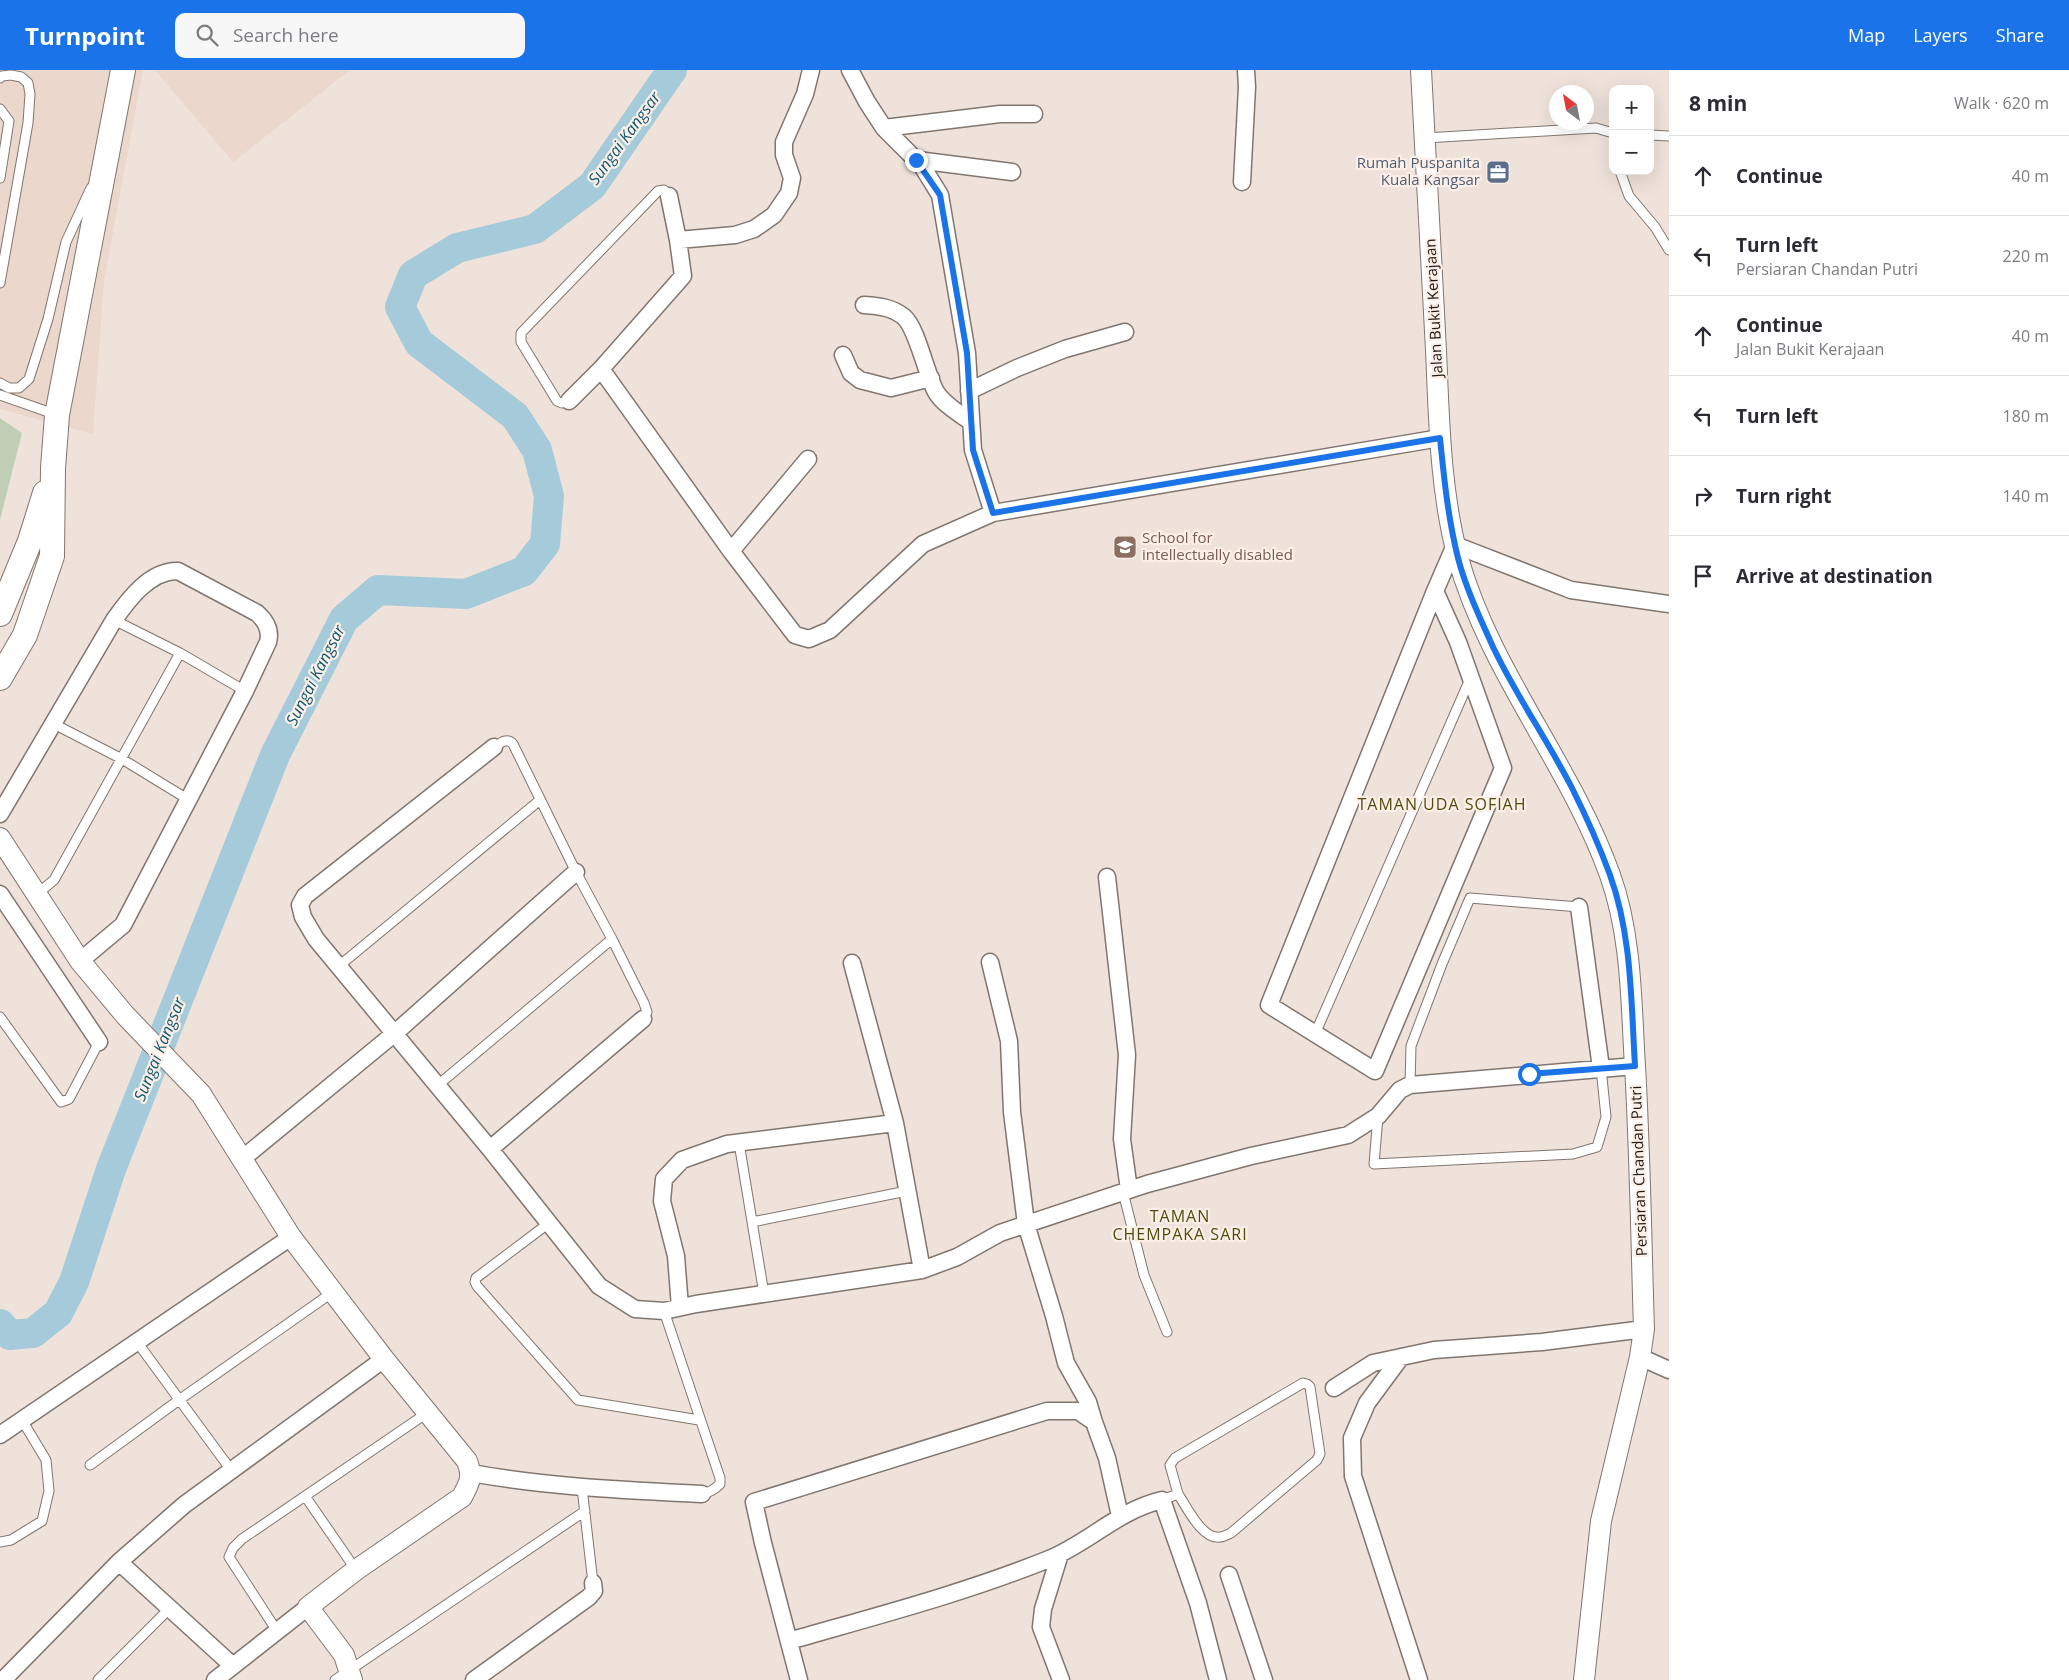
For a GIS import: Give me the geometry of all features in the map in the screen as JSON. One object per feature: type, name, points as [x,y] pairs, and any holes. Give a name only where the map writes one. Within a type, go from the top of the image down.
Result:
[{"type":"main road","points":[[0,678],[25,635],[52,556],[53,468],[58,415],[123,70]]},
{"type":"main road","points":[[0,614],[30,541],[53,468]]},
{"type":"street","points":[[678,240],[734,235],[754,229],[774,215],[789,193],[792,178],[784,155],[784,142],[805,94],[811,70]]},
{"type":"street","points":[[850,70],[867,102],[884,128],[916,160],[940,195],[967,353],[973,450],[993,513]]},
{"type":"street","points":[[1242,182],[1247,87],[1246,70]]},
{"type":"street","name":"Jalan Bukit Kerajaan","points":[[1421,70],[1440,438],[1444,480],[1455,544]]},
{"type":"street","points":[[884,128],[1000,114],[1034,114]]},
{"type":"street","points":[[916,160],[1012,172]]},
{"type":"street","points":[[569,401],[601,369],[681,278],[683,273],[669,196]]},
{"type":"street","points":[[864,305],[884,306],[905,317],[914,334],[937,393],[971,422]]},
{"type":"street","points":[[969,391],[1017,368],[1065,349],[1125,332]]},
{"type":"street","points":[[843,355],[852,373],[860,380],[891,388],[931,378]]},
{"type":"street","points":[[601,369],[731,551],[795,635],[809,639],[830,630],[923,544],[993,513],[1440,438]]},
{"type":"street","points":[[731,551],[808,459]]},
{"type":"street","points":[[1435,592],[1458,642],[1503,768],[1375,1071],[1269,1005],[1435,592],[1455,544],[1571,590],[1669,604]]},
{"type":"street","name":"Persiaran Chandan Putri","points":[[1455,544],[1471,594],[1494,649],[1590,824],[1620,907],[1626,940],[1635,1066],[1644,1329],[1640,1357],[1601,1521],[1584,1680]]},
{"type":"street","points":[[0,814],[114,620],[127,601],[150,581],[170,571],[178,572],[258,613],[264,620],[270,635],[245,691],[123,925],[80,961]]},
{"type":"street","points":[[494,747],[305,896],[300,905],[303,918],[316,939],[490,1148],[599,1286],[635,1309],[672,1309],[922,1270],[957,1256],[1000,1233],[1126,1191],[1251,1156],[1348,1135],[1378,1116],[1400,1090],[1410,1085],[1635,1066]]},
{"type":"street","points":[[0,838],[80,961],[125,1015],[201,1094],[291,1237],[384,1359],[466,1461],[472,1473],[462,1497],[356,1570],[215,1680]]},
{"type":"street","points":[[242,1159],[395,1033],[576,872]]},
{"type":"street","points":[[1107,877],[1127,1055],[1122,1139],[1126,1191]]},
{"type":"street","points":[[0,894],[99,1042]]},
{"type":"street","points":[[1579,907],[1601,1068]]},
{"type":"street","points":[[990,962],[1009,1041],[1012,1112],[1026,1224],[1066,1363],[1088,1402],[1107,1458],[1120,1516]]},
{"type":"street","points":[[852,963],[895,1123],[922,1270]]},
{"type":"street","points":[[490,1148],[643,1019]]},
{"type":"street","points":[[672,1309],[676,1256],[662,1201],[664,1179],[682,1160],[726,1144],[895,1123]]},
{"type":"street","points":[[0,1435],[291,1237]]},
{"type":"street","points":[[1334,1388],[1373,1363],[1434,1350],[1542,1342],[1644,1329]]},
{"type":"street","points":[[1401,1357],[1367,1403],[1352,1438],[1353,1476],[1419,1680]]},
{"type":"street","points":[[1640,1357],[1669,1370]]},
{"type":"street","points":[[3,1680],[119,1562],[184,1505],[384,1359]]},
{"type":"street","points":[[798,1680],[754,1502],[1047,1411],[1078,1411],[1094,1422]]},
{"type":"street","points":[[472,1473],[523,1482],[582,1488],[702,1494]]},
{"type":"street","points":[[789,1641],[923,1602],[1032,1566],[1060,1554],[1120,1516],[1162,1500],[1198,1603],[1218,1680]]},
{"type":"street","points":[[1060,1554],[1043,1609],[1041,1627],[1061,1680]]},
{"type":"street","points":[[119,1562],[232,1666]]},
{"type":"street","points":[[1229,1575],[1264,1680]]},
{"type":"street","points":[[474,1680],[589,1597],[594,1591],[593,1583]]},
{"type":"street","points":[[308,1607],[344,1654],[345,1676]]},
{"type":"lane","points":[[0,283],[3,246],[28,123],[30,94],[26,70]]},
{"type":"lane","points":[[0,78],[11,75],[21,77],[28,83]]},
{"type":"lane","points":[[0,109],[9,121],[0,178]]},
{"type":"lane","points":[[1425,138],[1596,128],[1609,132]]},
{"type":"lane","points":[[1654,136],[1669,136]]},
{"type":"lane","points":[[0,383],[9,388],[20,388],[28,379],[48,318],[66,242],[108,152]]},
{"type":"lane","points":[[1621,175],[1629,196],[1654,227],[1669,250]]},
{"type":"lane","points":[[569,401],[559,403],[557,401],[520,342],[521,333],[658,190],[664,190],[669,196]]},
{"type":"lane","points":[[0,395],[58,415]]},
{"type":"lane","points":[[114,620],[180,653],[245,691]]},
{"type":"lane","points":[[36,895],[54,880],[180,653]]},
{"type":"lane","points":[[1315,1034],[1470,677]]},
{"type":"lane","points":[[54,724],[122,759],[189,800]]},
{"type":"lane","points":[[494,747],[503,741],[512,743],[644,1003],[647,1012],[643,1019]]},
{"type":"lane","points":[[339,966],[540,800]]},
{"type":"lane","points":[[1410,1085],[1411,1046],[1442,964],[1470,898],[1579,907]]},
{"type":"lane","points":[[438,1085],[612,939]]},
{"type":"lane","points":[[0,1016],[61,1102],[69,1099],[99,1042]]},
{"type":"lane","points":[[1378,1116],[1374,1164],[1573,1154],[1597,1147],[1606,1117],[1601,1068]]},
{"type":"lane","points":[[739,1142],[764,1294]]},
{"type":"lane","points":[[752,1222],[907,1191]]},
{"type":"lane","points":[[1126,1191],[1144,1275],[1167,1332]]},
{"type":"lane","points":[[549,1223],[476,1278],[476,1286],[578,1400],[699,1420]]},
{"type":"lane","points":[[90,1465],[333,1292]]},
{"type":"lane","points":[[672,1309],[699,1420],[720,1478],[720,1484],[716,1488],[702,1494]]},
{"type":"lane","points":[[137,1342],[231,1470]]},
{"type":"lane","points":[[1303,1383],[1310,1387],[1320,1446],[1320,1454],[1317,1460],[1231,1533],[1220,1538],[1210,1536],[1203,1531],[1178,1494],[1170,1465],[1175,1458],[1303,1383]]},
{"type":"lane","points":[[277,1632],[228,1557],[233,1548],[242,1539],[427,1413]]},
{"type":"lane","points":[[0,1542],[11,1540],[42,1521],[49,1492],[46,1460],[22,1420]]},
{"type":"lane","points":[[582,1488],[593,1583]]},
{"type":"lane","points":[[1162,1500],[1178,1494]]},
{"type":"lane","points":[[305,1496],[356,1570]]},
{"type":"lane","points":[[345,1676],[585,1511]]},
{"type":"lane","points":[[98,1680],[170,1608]]},
{"type":"shaded area","points":[[0,70],[143,70],[104,281],[93,434],[0,409]]},
{"type":"shaded area","points":[[155,70],[350,70],[233,162]]},
{"type":"green space","points":[[0,418],[22,433],[0,520]]},
{"type":"waterway","name":"Sungai Kangsar","points":[[0,1324],[10,1335],[33,1333],[58,1313],[74,1282],[111,1169],[275,755],[344,619],[378,590],[466,594],[524,571],[545,544],[549,496],[537,450],[515,416],[419,343],[400,307],[413,275],[457,248],[535,229],[592,186],[672,70]]},
{"type":"place","name":"Rumah Puspanita Kuala Kangsar","points":[[1498,172]]},
{"type":"place","name":"School for intellectually disabled","points":[[1125,547]]},
{"type":"district","name":"TAMAN UDA SOFIAH","points":[[1442,804]]},
{"type":"district","name":"TAMAN CHEMPAKA SARI","points":[[1180,1225]]},
{"type":"route","points":[[916,160],[922,166],[940,195],[967,353],[973,450],[993,513],[1440,438],[1444,480],[1459,560],[1494,649],[1590,824],[1620,907],[1626,940],[1632,1001],[1635,1066],[1529,1074]]}]
